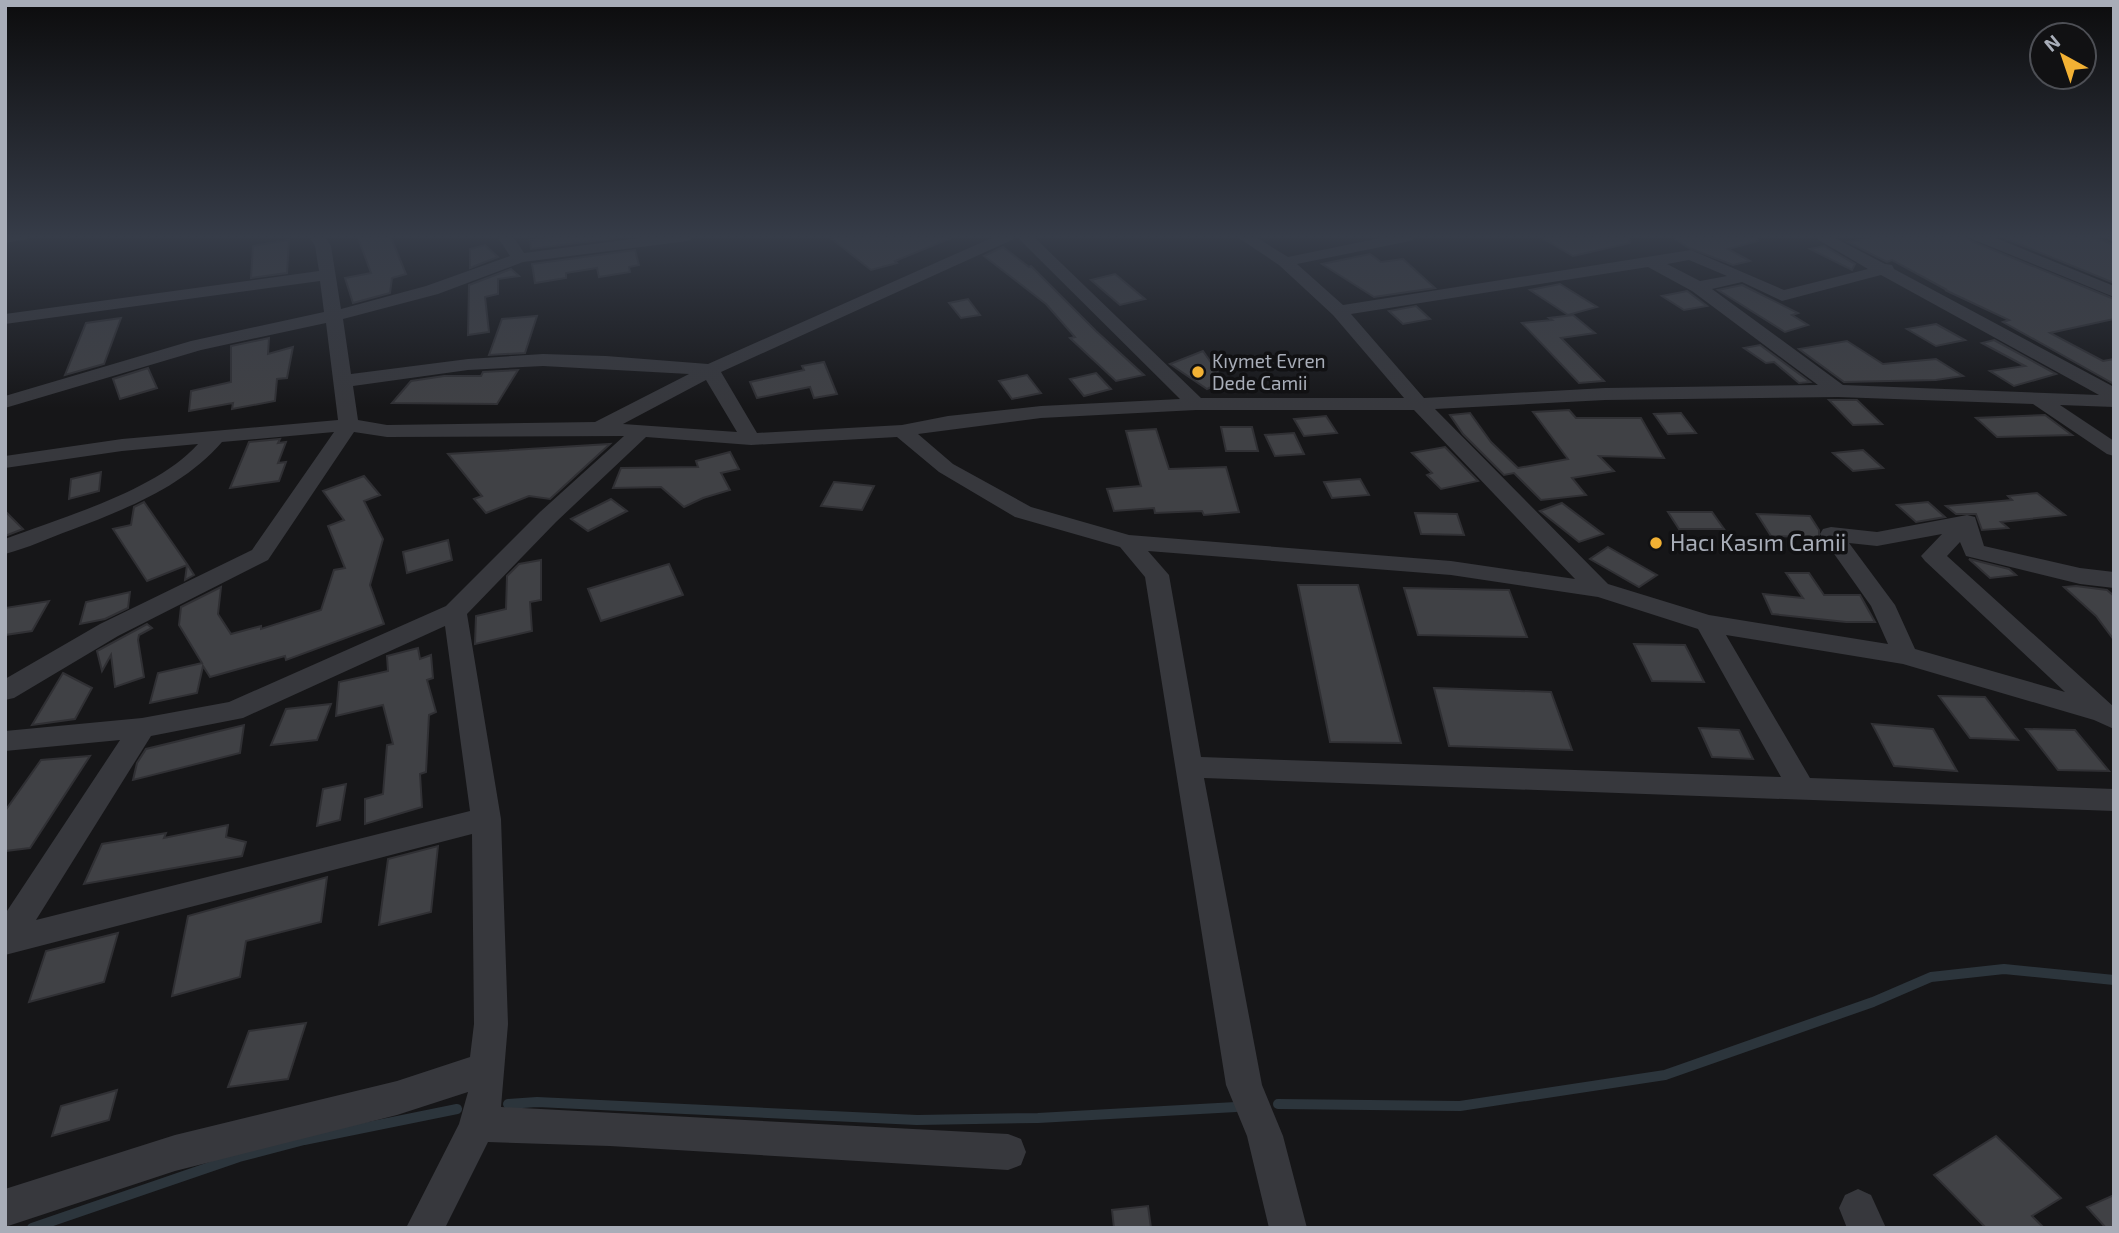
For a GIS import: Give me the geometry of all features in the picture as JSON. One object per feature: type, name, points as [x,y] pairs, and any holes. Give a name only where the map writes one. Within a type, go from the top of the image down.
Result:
[{"type":"street","points":[[5,319],[192,294]]},
{"type":"street","points":[[5,691],[109,630],[260,555],[349,425],[345,381],[330,294]]},
{"type":"street","points":[[5,402],[197,345],[418,294]]},
{"type":"street","points":[[599,428],[710,370],[880,294]]},
{"type":"street","points":[[1083,294],[1196,404]]},
{"type":"street","points":[[1320,294],[1339,311],[1419,404],[1600,590]]},
{"type":"street","points":[[1339,311],[1450,294]]},
{"type":"street","points":[[1707,294],[1838,391]]},
{"type":"street","points":[[1930,294],[2114,395]]},
{"type":"street","points":[[345,381],[455,366],[543,360],[710,370]]},
{"type":"street","points":[[710,370],[751,439]]},
{"type":"street","points":[[5,462],[122,445],[349,425],[387,431],[599,428],[751,439],[902,431],[948,422],[1041,412],[1196,404],[1419,404],[1605,394],[1838,391],[2114,401]]},
{"type":"street","points":[[2040,400],[2114,450]]},
{"type":"street","points":[[902,431],[946,468],[1023,512],[1128,542],[1451,568],[1600,590],[1707,623],[1904,655],[2108,716]]},
{"type":"street","points":[[5,741],[142,728],[234,711],[455,612],[548,517],[639,433]]},
{"type":"street","points":[[5,547],[155,486],[207,450],[216,437]]},
{"type":"street","points":[[1967,522],[1974,551],[2080,576],[2114,580]]},
{"type":"street","points":[[1904,655],[1885,604],[1831,534],[1877,539],[1967,522]]},
{"type":"street","points":[[1967,522],[1933,556],[2108,716]]},
{"type":"street","points":[[1128,542],[1157,575],[1244,1085],[1265,1136],[1288,1228]]},
{"type":"street","points":[[425,1228],[477,1124],[487,1078],[491,1024],[486,819],[455,612]]},
{"type":"street","points":[[1707,623],[1802,789]]},
{"type":"street","points":[[5,941],[142,728]]},
{"type":"street","points":[[1188,767],[2114,800]]},
{"type":"street","points":[[5,941],[486,819]]},
{"type":"street","points":[[5,1208],[176,1153],[397,1097],[487,1078]]},
{"type":"street","points":[[477,1124],[597,1126],[846,1144],[1008,1152]]},
{"type":"building","points":[[350,294],[388,294],[353,303]]},
{"type":"building","points":[[469,294],[498,294],[485,297],[489,332],[468,335]]},
{"type":"building","points":[[1032,294],[1059,294],[1144,375],[1116,381],[1070,338],[1075,337],[1046,304]]},
{"type":"building","points":[[1107,294],[1138,294],[1145,299],[1120,305]]},
{"type":"building","points":[[1369,294],[1397,294],[1374,297]]},
{"type":"building","points":[[1535,294],[1575,294],[1597,307],[1568,315]]},
{"type":"building","points":[[1690,294],[1707,306],[1684,310],[1662,296]]},
{"type":"building","points":[[1724,294],[1759,294],[1798,313],[1792,315],[1808,325],[1785,332]]},
{"type":"building","points":[[1953,294],[2101,294],[2114,299],[2114,319],[2050,333],[2103,361],[2114,359],[2114,384],[2003,322],[2009,320]]},
{"type":"building","points":[[968,299],[980,315],[961,318],[949,303]]},
{"type":"building","points":[[1416,306],[1430,319],[1403,324],[1389,311]]},
{"type":"building","points":[[1573,315],[1595,333],[1561,338],[1604,381],[1579,383],[1522,323]]},
{"type":"building","points":[[537,316],[525,353],[489,355],[502,319]]},
{"type":"building","points":[[121,318],[104,364],[65,375],[86,323]]},
{"type":"building","points":[[1936,324],[1965,340],[1936,346],[1907,329]]},
{"type":"building","points":[[269,338],[268,354],[293,347],[287,378],[277,379],[275,401],[232,409],[233,403],[189,411],[191,391],[231,382],[231,346]]},
{"type":"building","points":[[1994,340],[2056,374],[2014,386],[1990,371],[2025,366],[1982,343]]},
{"type":"building","points":[[1847,341],[1883,364],[1936,359],[1963,376],[1936,380],[1844,382],[1799,349]]},
{"type":"building","points":[[1760,345],[1810,382],[1799,383],[1774,362],[1766,363],[1744,348]]},
{"type":"building","name":"Kıymet Evren Dede Camii","points":[[1203,351],[1224,381],[1207,389],[1170,364]]},
{"type":"building","points":[[824,362],[837,394],[814,398],[810,387],[757,398],[750,382],[804,370],[802,366]]},
{"type":"building","points":[[148,368],[157,388],[120,399],[113,379]]},
{"type":"building","points":[[518,370],[497,404],[392,403],[411,381],[444,376],[481,376],[483,372]]},
{"type":"building","points":[[1096,373],[1111,389],[1084,396],[1070,379]]},
{"type":"building","points":[[1027,375],[1041,393],[1012,399],[999,381]]},
{"type":"building","points":[[1829,400],[1857,400],[1882,424],[1853,425]]},
{"type":"building","points":[[1569,410],[1576,418],[1641,418],[1664,458],[1599,456],[1614,471],[1572,478],[1586,495],[1541,500],[1514,473],[1504,475],[1463,434],[1450,415],[1470,413],[1491,442],[1518,468],[1568,459],[1533,412]]},
{"type":"building","points":[[1681,413],[1696,433],[1668,434],[1654,414]]},
{"type":"building","points":[[2045,415],[2072,435],[1997,437],[1976,418]]},
{"type":"building","points":[[1326,416],[1337,433],[1304,436],[1294,419]]},
{"type":"building","points":[[1221,427],[1252,427],[1258,451],[1226,451]]},
{"type":"building","points":[[1156,429],[1169,469],[1226,467],[1239,512],[1204,515],[1202,511],[1155,513],[1154,508],[1114,511],[1107,489],[1141,486],[1126,431]]},
{"type":"building","points":[[1294,433],[1304,454],[1275,456],[1265,435]]},
{"type":"building","points":[[280,439],[278,443],[286,442],[278,463],[286,462],[279,481],[230,488],[249,442]]},
{"type":"building","points":[[610,444],[550,499],[529,496],[486,513],[474,499],[482,496],[448,454]]},
{"type":"building","points":[[1445,447],[1478,481],[1441,489],[1427,475],[1432,473],[1412,453]]},
{"type":"building","points":[[1863,450],[1883,468],[1853,471],[1833,453]]},
{"type":"building","points":[[730,452],[739,469],[721,473],[730,490],[684,507],[661,487],[613,488],[621,468],[698,467],[696,461]]},
{"type":"building","points":[[101,472],[99,491],[69,499],[71,479]]},
{"type":"building","points":[[364,476],[380,495],[364,501],[383,539],[370,585],[384,624],[286,660],[285,656],[210,677],[203,666],[197,693],[150,703],[158,673],[202,663],[179,625],[181,607],[221,587],[218,614],[231,634],[261,626],[261,629],[321,610],[334,570],[345,568],[328,526],[344,520],[323,491]]},
{"type":"building","points":[[1360,479],[1369,495],[1332,498],[1324,482]]},
{"type":"building","points":[[834,482],[874,486],[862,510],[821,506]]},
{"type":"building","points":[[2037,493],[2065,515],[2001,522],[2008,528],[1982,530],[1976,514],[1956,514],[1946,506],[2012,500],[2008,496]]},
{"type":"building","points":[[611,499],[627,511],[588,531],[571,519]]},
{"type":"building","points":[[144,502],[194,575],[185,580],[187,565],[147,581],[113,529],[131,525],[134,507]]},
{"type":"building","points":[[1928,502],[1945,517],[1916,522],[1897,505]]},
{"type":"building","points":[[1562,503],[1603,534],[1579,542],[1540,511]]},
{"type":"building","points":[[5,511],[23,529],[5,536]]},
{"type":"building","points":[[1668,512],[1712,512],[1724,529],[1679,529]]},
{"type":"building","points":[[1415,513],[1457,514],[1464,535],[1421,534]]},
{"type":"building","points":[[1757,514],[1810,516],[1819,530],[1819,537],[1771,536]]},
{"type":"building","points":[[448,540],[452,560],[407,573],[403,552]]},
{"type":"building","points":[[1608,547],[1657,575],[1639,587],[1590,559]]},
{"type":"building","points":[[1969,559],[2009,569],[2016,575],[1990,578]]},
{"type":"building","points":[[541,560],[541,600],[530,602],[532,631],[475,644],[476,616],[506,609],[507,576],[519,564]]},
{"type":"building","points":[[669,564],[683,595],[601,621],[588,589]]},
{"type":"building","points":[[1786,573],[1809,573],[1824,595],[1860,595],[1875,622],[1846,622],[1772,614],[1763,594],[1803,598]]},
{"type":"building","points":[[1298,585],[1358,585],[1401,743],[1330,742]]},
{"type":"building","points":[[2064,587],[2107,590],[2114,596],[2114,640],[2096,616]]},
{"type":"building","points":[[1404,588],[1509,590],[1527,637],[1418,635]]},
{"type":"building","points":[[130,592],[128,608],[105,619],[80,624],[86,602]]},
{"type":"building","points":[[49,601],[32,631],[5,635],[5,608]]},
{"type":"building","points":[[147,624],[152,628],[139,635],[138,640],[144,677],[115,687],[111,655],[102,671],[97,651]]},
{"type":"building","points":[[1634,644],[1685,645],[1704,682],[1652,681]]},
{"type":"building","points":[[418,648],[420,659],[431,655],[433,678],[427,680],[436,712],[429,715],[426,772],[420,774],[422,807],[365,824],[365,799],[383,794],[387,745],[393,744],[383,705],[336,716],[339,682],[388,671],[387,656]]},
{"type":"building","points":[[63,673],[92,688],[75,719],[32,725]]},
{"type":"building","points":[[1434,688],[1551,692],[1572,750],[1449,746]]},
{"type":"building","points":[[1939,696],[1985,697],[2018,740],[1970,738]]},
{"type":"building","points":[[331,704],[317,740],[271,745],[286,709]]},
{"type":"building","points":[[1872,724],[1933,729],[1957,771],[1894,766]]},
{"type":"building","points":[[244,725],[240,753],[133,780],[137,763],[146,749]]},
{"type":"building","points":[[1699,728],[1739,730],[1753,759],[1712,757]]},
{"type":"building","points":[[2026,729],[2075,730],[2109,771],[2058,770]]},
{"type":"building","points":[[90,756],[30,848],[5,851],[5,811],[41,760]]},
{"type":"building","points":[[346,784],[340,820],[317,826],[323,789]]},
{"type":"building","points":[[228,825],[226,837],[246,842],[242,856],[84,884],[102,844],[166,833],[164,838]]},
{"type":"building","points":[[438,846],[431,912],[379,925],[388,859]]},
{"type":"building","points":[[327,877],[321,922],[246,941],[240,977],[172,996],[188,916]]},
{"type":"building","points":[[118,933],[104,982],[29,1002],[46,951]]},
{"type":"building","points":[[306,1023],[288,1079],[228,1087],[249,1031]]},
{"type":"building","points":[[117,1090],[109,1120],[52,1136],[61,1106]]},
{"type":"building","points":[[1996,1136],[2061,1198],[2032,1216],[2044,1228],[1986,1228],[1934,1175]]},
{"type":"building","points":[[2114,1195],[2114,1228],[2106,1228],[2087,1207]]},
{"type":"building","points":[[1148,1206],[1151,1228],[1114,1228],[1112,1210]]},
{"type":"waterway","points":[[1278,1104],[1460,1106],[1665,1075],[1873,1002],[1931,977],[2004,969],[2114,980]]},
{"type":"waterway","points":[[508,1104],[537,1102],[917,1120],[1038,1118],[1236,1107]]},
{"type":"waterway","points":[[32,1228],[239,1157],[304,1140],[457,1109]]},
{"type":"place","name":"Kıymet Evren Dede Camii","points":[[1198,372]]},
{"type":"place","name":"Hacı Kasım Camii","points":[[1656,543]]}]
